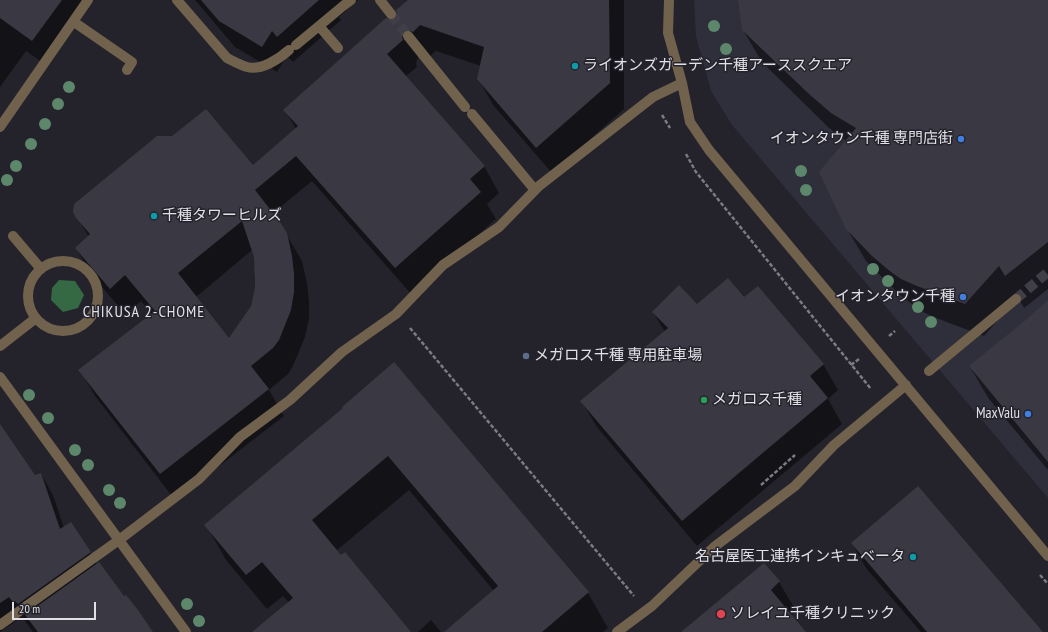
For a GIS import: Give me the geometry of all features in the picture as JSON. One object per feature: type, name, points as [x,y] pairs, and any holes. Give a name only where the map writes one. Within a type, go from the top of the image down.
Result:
[{"type":"street","points":[[0,127],[88,0]]},
{"type":"street","points":[[177,0],[227,58],[249,67],[262,66],[279,59],[351,0]]},
{"type":"street","points":[[380,0],[391,14]]},
{"type":"street","points":[[669,0],[668,33],[682,83],[690,122],[709,150],[1048,556]]},
{"type":"street","points":[[74,22],[132,62],[127,70]]},
{"type":"street","points":[[320,26],[338,48]]},
{"type":"street","points":[[408,36],[535,190]]},
{"type":"street","points":[[0,626],[119,540],[199,479],[240,437],[290,400],[342,352],[396,314],[443,265],[499,227],[539,186],[653,97],[682,83]]},
{"type":"street","points":[[12,236],[41,269]]},
{"type":"street","points":[[62,260],[73,262],[84,267],[92,275],[97,285],[99,297],[96,309],[90,319],[81,326],[70,331],[59,331],[47,328],[37,320],[31,311],[28,300],[29,288],[33,278],[41,269],[50,263],[62,260]]},
{"type":"street","points":[[930,371],[1016,300]]},
{"type":"street","points":[[0,346],[36,318]]},
{"type":"street","points":[[0,377],[186,632]]},
{"type":"street","points":[[617,632],[652,606],[714,547],[795,486],[834,445],[906,385]]},
{"type":"path","points":[[658,109],[674,134]]},
{"type":"path","points":[[685,153],[696,172],[871,389]]},
{"type":"path","points":[[408,326],[636,598]]},
{"type":"path","points":[[757,488],[799,452]]},
{"type":"path","points":[[1038,572],[1048,584]]},
{"type":"shaded area","name":"イオンタウン千種","points":[[694,0],[1048,0],[1048,498],[732,125],[711,91],[696,36]]},
{"type":"green space","points":[[59,280],[75,281],[84,295],[78,308],[63,312],[51,300],[52,288]]},
{"type":"building","points":[[0,0],[62,0],[32,41],[0,18]]},
{"type":"building","points":[[201,0],[319,0],[277,37],[272,31],[262,47],[219,21]]},
{"type":"building","points":[[408,0],[609,0],[610,83],[536,148],[477,79],[484,47],[420,25],[413,32],[407,30],[404,31],[402,37],[403,40],[387,54],[485,166],[470,179],[481,192],[395,268],[296,156],[255,190],[287,233],[294,274],[294,292],[291,310],[279,340],[273,348],[251,366],[269,389],[160,474],[78,370],[155,311],[125,275],[110,289],[75,248],[90,234],[76,218],[73,212],[74,204],[157,136],[172,136],[206,109],[253,165],[298,126],[283,110],[386,18],[392,20],[395,19],[397,13],[396,10]],"holes":[[[242,221],[254,257],[255,288],[251,306],[229,338],[178,273]]]},
{"type":"building","name":"イオンタウン千種","points":[[738,0],[1048,0],[1048,242],[1005,276],[999,266],[965,304],[917,286],[901,279],[891,272],[872,256],[846,229],[819,172],[856,128],[831,113],[742,30]]},
{"type":"building","name":"メガロス千種","points":[[728,278],[744,297],[758,286],[824,364],[810,376],[828,398],[682,521],[580,401],[668,328],[652,312],[679,285],[697,304]]},
{"type":"building","name":"MaxValu","points":[[1048,300],[1048,462],[969,366]]},
{"type":"building","points":[[394,362],[589,592],[542,632],[444,632],[498,586],[388,456],[312,520],[341,555],[345,552],[411,632],[252,632],[293,598],[262,562],[246,575],[204,525],[343,408],[342,407]]},
{"type":"building","points":[[0,424],[35,475],[41,473],[60,529],[71,522],[91,552],[18,604],[15,601],[13,602],[9,597],[0,603]]},
{"type":"building","name":"名古屋医工連携インキュベータ","points":[[918,486],[1043,632],[927,632],[851,543]]},
{"type":"building","points":[[99,562],[124,596],[126,595],[138,610],[153,632],[38,632],[25,615]]},
{"type":"building","points":[[764,563],[780,581],[771,590],[806,632],[681,632]]},
{"type":"tunnel","points":[[391,14],[408,36]]},
{"type":"tunnel","points":[[1016,299],[1048,272]]},
{"type":"place","name":"ライオンズガーデン千種アーススクエア","points":[[575,66]]},
{"type":"place","name":"イオンタウン千種 専門店街","points":[[961,139]]},
{"type":"place","name":"千種タワーヒルズ","points":[[154,216]]},
{"type":"place","name":"イオンタウン千種","points":[[963,297]]},
{"type":"place","name":"メガロス千種 専用駐車場","points":[[526,356]]},
{"type":"place","name":"メガロス千種","points":[[704,400]]},
{"type":"place","name":"MaxValu","points":[[1028,414]]},
{"type":"place","name":"名古屋医工連携インキュベータ","points":[[913,557]]},
{"type":"place","name":"ソレイユ千種クリニック","points":[[721,614]]},
{"type":"district","name":"CHIKUSA 2-CHOME","points":[[144,312]]}]
